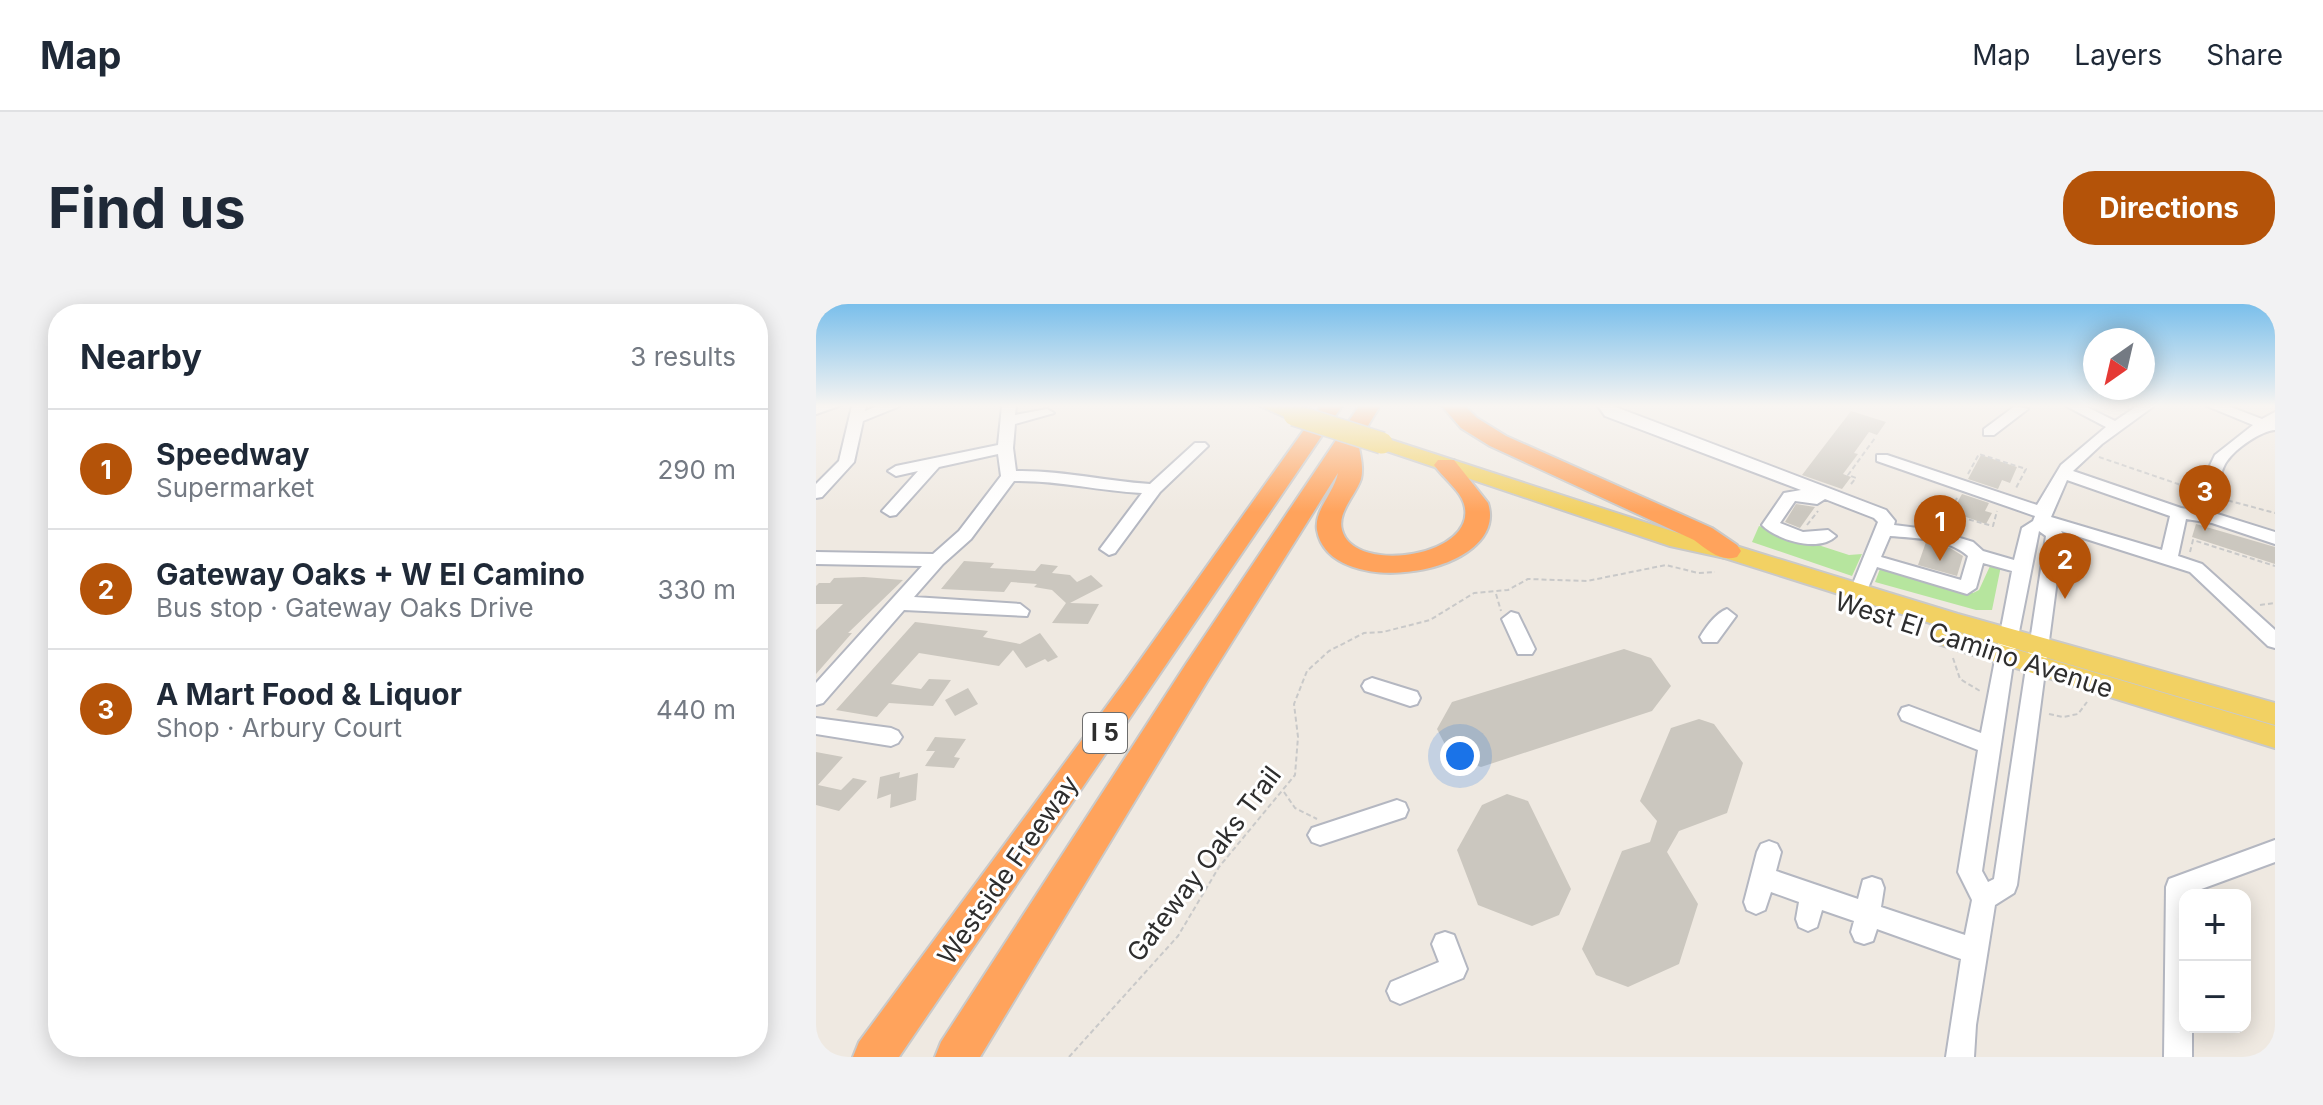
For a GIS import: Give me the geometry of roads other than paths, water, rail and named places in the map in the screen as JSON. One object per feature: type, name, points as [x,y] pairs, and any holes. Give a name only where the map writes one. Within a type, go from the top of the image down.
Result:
[{"type":"highway","name":"Westside Freeway","points":[[874,1057],[1308,441]]},
{"type":"highway","points":[[1498,441],[1703,534],[1728,551]]},
{"type":"highway","name":"Westside Freeway","points":[[963,1047],[1197,672],[1347,442]]},
{"type":"highway","points":[[1347,442],[1350,475],[1330,517],[1329,533],[1339,548],[1370,562],[1424,561],[1449,552],[1468,537],[1478,519],[1476,503],[1446,465]]},
{"type":"main road","name":"West El Camino Avenue","points":[[1376,441],[1678,541],[1728,551],[1859,591],[2005,647]]},
{"type":"main road","name":"West El Camino Avenue","points":[[1678,541],[1720,561],[1790,586],[2038,657],[2275,737]]},
{"type":"main road","name":"West El Camino Avenue","points":[[2038,657],[2275,714]]},
{"type":"street","points":[[816,493],[846,462],[851,441]]},
{"type":"street","points":[[816,697],[937,560],[965,535],[1009,476],[1006,441]]},
{"type":"street","points":[[1696,441],[1880,514],[1887,521],[1876,530],[1873,560],[1859,591]]},
{"type":"street","points":[[1960,1057],[1962,1025],[1984,899],[1970,872],[2005,647],[2021,568],[2030,528],[2042,519],[2063,473],[2097,441]]},
{"type":"street","points":[[2210,482],[2220,458],[2245,441]]},
{"type":"street","points":[[1109,549],[1154,489],[1200,446]]},
{"type":"street","points":[[896,471],[1005,448]]},
{"type":"street","points":[[1882,458],[1959,481],[2042,519],[2196,568],[2275,641]]},
{"type":"street","points":[[890,511],[932,465]]},
{"type":"street","points":[[2063,473],[2179,513],[2214,518],[2275,538]]},
{"type":"street","points":[[1009,476],[1051,475],[1102,486],[1154,489]]},
{"type":"street","points":[[1828,536],[1801,538],[1770,523],[1790,497],[1803,495],[1860,516],[1876,530],[1928,534],[1957,542],[1977,555],[2021,568]]},
{"type":"street","points":[[2169,558],[2179,513]]},
{"type":"street","points":[[1984,899],[2005,885],[2055,534],[2042,519]]},
{"type":"street","points":[[1900,568],[1912,534]]},
{"type":"street","points":[[1873,560],[1967,588],[1977,555]]},
{"type":"street","points":[[816,558],[937,560]]},
{"type":"street","points":[[901,603],[1020,611]]},
{"type":"street","points":[[1710,637],[1727,616]]},
{"type":"street","points":[[1508,620],[1525,649]]},
{"type":"street","points":[[1372,686],[1410,698]]},
{"type":"street","points":[[1909,714],[1990,745]]},
{"type":"street","points":[[816,726],[891,737]]},
{"type":"street","points":[[1320,835],[1397,810]]},
{"type":"street","points":[[2178,1057],[2178,887],[2275,851]]},
{"type":"street","points":[[1756,902],[1769,852]]},
{"type":"street","points":[[1761,877],[1810,907],[1977,952]]},
{"type":"street","points":[[1866,923],[1872,888]]},
{"type":"street","points":[[1400,991],[1454,969],[1445,944]]},
{"type":"place","name":"A Mart Food & Liquor","points":[[2205,531]]},
{"type":"place","name":"Speedway","points":[[1940,561]]},
{"type":"place","name":"Gateway Oaks + W El Camino","points":[[2065,599]]}]
